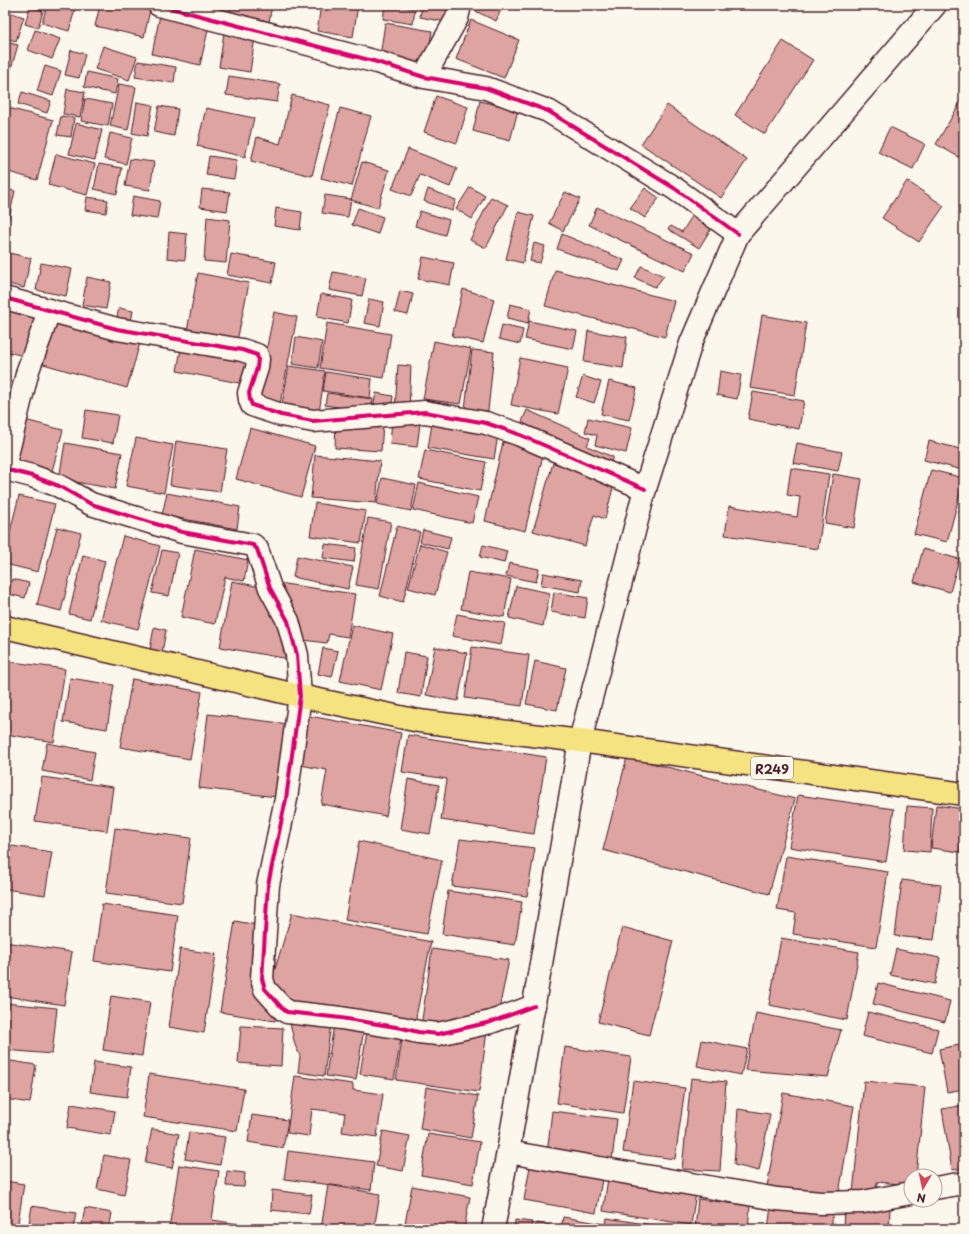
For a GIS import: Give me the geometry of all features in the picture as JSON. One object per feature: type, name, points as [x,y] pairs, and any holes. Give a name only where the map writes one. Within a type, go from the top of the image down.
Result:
[{"type":"main road","name":"R249","points":[[5,627],[300,696],[419,720],[964,794]]},
{"type":"street","points":[[159,5],[377,62],[424,77],[486,88],[548,111],[674,188],[738,234]]},
{"type":"street","points":[[424,77],[457,18],[460,5]]},
{"type":"street","points":[[493,1229],[508,1152],[580,741],[645,489],[691,343],[738,234],[935,5]]},
{"type":"street","points":[[5,298],[116,329],[242,350],[257,355],[257,368],[249,393],[250,400],[252,404],[281,415],[313,421],[424,412],[486,423],[518,434],[645,489]]},
{"type":"street","points":[[5,463],[28,370],[49,310]]},
{"type":"street","points":[[5,469],[32,476],[59,486],[92,504],[182,532],[253,545],[257,549],[270,588],[288,621],[297,655],[300,696],[286,799],[268,885],[262,979],[265,989],[287,1012],[341,1018],[438,1034],[491,1022],[534,1006]]},
{"type":"street","points":[[508,1152],[777,1199],[821,1203],[864,1202],[903,1195]]},
{"type":"street","points":[[943,1187],[964,1183]]},
{"type":"building","points":[[47,5],[76,5],[69,31],[42,23]]},
{"type":"building","points":[[100,5],[128,5],[150,10],[144,37],[95,26]]},
{"type":"building","points":[[231,5],[272,5],[268,28],[228,22]]},
{"type":"building","points":[[321,5],[358,5],[353,37],[317,31]]},
{"type":"building","points":[[385,5],[415,9],[413,24],[383,19]]},
{"type":"building","points":[[422,5],[454,5],[451,23],[420,17]]},
{"type":"building","points":[[469,5],[503,5],[496,21],[467,7]]},
{"type":"building","points":[[30,6],[43,11],[38,28],[25,24]]},
{"type":"building","points":[[5,11],[24,17],[16,41],[5,38]]},
{"type":"building","points":[[160,15],[209,26],[200,65],[152,54]]},
{"type":"building","points":[[471,20],[519,40],[504,78],[456,59]]},
{"type":"building","points":[[385,23],[432,31],[427,64],[380,56]]},
{"type":"building","points":[[35,30],[60,39],[52,59],[28,50]]},
{"type":"building","points":[[224,32],[255,37],[250,72],[219,67]]},
{"type":"building","points":[[783,41],[813,60],[765,134],[735,115]]},
{"type":"building","points":[[5,42],[18,45],[6,86],[5,85]]},
{"type":"building","points":[[103,46],[137,57],[129,80],[95,69]]},
{"type":"building","points":[[71,50],[85,54],[79,78],[65,75]]},
{"type":"building","points":[[138,61],[176,67],[174,83],[135,77]]},
{"type":"building","points":[[45,66],[61,71],[53,96],[37,91]]},
{"type":"building","points":[[87,72],[118,79],[115,94],[84,87]]},
{"type":"building","points":[[229,76],[280,84],[277,102],[226,95]]},
{"type":"building","points":[[119,84],[136,87],[128,130],[110,126]]},
{"type":"building","points":[[67,89],[85,92],[80,117],[63,114]]},
{"type":"building","points":[[22,92],[51,101],[47,113],[18,104]]},
{"type":"building","points":[[292,95],[330,105],[312,176],[251,161],[257,137],[280,144]]},
{"type":"building","points":[[436,96],[468,107],[457,143],[424,132]]},
{"type":"building","points":[[964,96],[964,160],[936,144]]},
{"type":"building","points":[[85,99],[112,104],[108,126],[81,121]]},
{"type":"building","points":[[480,101],[518,110],[510,141],[473,131]]},
{"type":"building","points":[[137,102],[153,105],[147,136],[132,133]]},
{"type":"building","points":[[667,105],[747,160],[721,198],[641,144]]},
{"type":"building","points":[[159,106],[178,109],[174,136],[154,132]]},
{"type":"building","points":[[5,107],[53,120],[37,180],[5,171]]},
{"type":"building","points":[[206,108],[254,118],[245,157],[197,146]]},
{"type":"building","points":[[340,108],[371,116],[352,186],[321,178]]},
{"type":"building","points":[[61,116],[74,118],[71,137],[57,135]]},
{"type":"building","points":[[76,123],[102,130],[95,160],[69,154]]},
{"type":"building","points":[[890,127],[925,144],[913,169],[878,152]]},
{"type":"building","points":[[110,133],[132,138],[126,164],[104,159]]},
{"type":"building","points":[[408,149],[457,168],[450,187],[420,175],[411,196],[392,189]]},
{"type":"building","points":[[56,154],[95,164],[87,195],[48,185]]},
{"type":"building","points":[[209,156],[237,160],[234,179],[206,175]]},
{"type":"building","points":[[130,159],[154,162],[150,190],[125,186]]},
{"type":"building","points":[[362,162],[389,170],[378,208],[351,200]]},
{"type":"building","points":[[99,164],[122,168],[117,194],[94,189]]},
{"type":"building","points":[[907,181],[944,206],[919,242],[882,218]]},
{"type":"building","points":[[470,187],[485,196],[472,219],[456,209]]},
{"type":"building","points":[[645,188],[659,198],[645,218],[630,208]]},
{"type":"building","points":[[5,189],[15,191],[5,237]]},
{"type":"building","points":[[202,189],[230,192],[227,211],[200,207]]},
{"type":"building","points":[[428,189],[456,200],[452,211],[424,201]]},
{"type":"building","points":[[565,192],[580,199],[563,231],[549,223]]},
{"type":"building","points":[[325,195],[351,199],[348,217],[322,213]]},
{"type":"building","points":[[133,196],[160,201],[157,219],[130,215]]},
{"type":"building","points":[[87,197],[108,200],[106,213],[85,210]]},
{"type":"building","points":[[491,197],[508,205],[486,248],[470,240]]},
{"type":"building","points":[[597,207],[694,253],[685,271],[589,225]]},
{"type":"building","points":[[698,207],[717,219],[699,248],[668,229],[671,226],[682,232]]},
{"type":"building","points":[[276,208],[302,212],[300,230],[274,226]]},
{"type":"building","points":[[358,208],[383,217],[378,234],[352,225]]},
{"type":"building","points":[[420,211],[449,220],[445,235],[415,226]]},
{"type":"building","points":[[518,212],[534,216],[523,263],[506,259]]},
{"type":"building","points":[[207,217],[230,220],[226,263],[204,261]]},
{"type":"building","points":[[169,232],[187,234],[185,260],[167,258]]},
{"type":"building","points":[[562,234],[624,260],[619,271],[557,249]]},
{"type":"building","points":[[534,243],[545,246],[540,263],[530,261]]},
{"type":"building","points":[[5,252],[31,258],[24,288],[5,283]]},
{"type":"building","points":[[231,254],[276,262],[272,283],[227,275]]},
{"type":"building","points":[[423,257],[454,263],[450,285],[418,279]]},
{"type":"building","points":[[41,263],[72,269],[66,296],[36,290]]},
{"type":"building","points":[[641,266],[664,276],[655,287],[635,278]]},
{"type":"building","points":[[555,270],[674,301],[665,337],[545,306]]},
{"type":"building","points":[[333,272],[366,278],[362,296],[329,290]]},
{"type":"building","points":[[198,273],[249,283],[237,341],[187,331]]},
{"type":"building","points":[[87,277],[111,282],[106,309],[82,305]]},
{"type":"building","points":[[463,289],[494,299],[483,343],[452,336]]},
{"type":"building","points":[[400,291],[413,294],[408,315],[395,312]]},
{"type":"building","points":[[321,294],[352,300],[348,323],[317,317]]},
{"type":"building","points":[[5,299],[44,309],[31,358],[5,351]]},
{"type":"building","points":[[369,299],[384,302],[380,326],[364,323]]},
{"type":"building","points":[[510,304],[531,309],[528,323],[507,318]]},
{"type":"building","points":[[119,308],[133,311],[130,328],[115,326]]},
{"type":"building","points":[[274,312],[297,317],[279,409],[255,405]]},
{"type":"building","points":[[762,315],[806,323],[795,395],[750,388]]},
{"type":"building","points":[[53,317],[140,343],[127,388],[40,363]]},
{"type":"building","points":[[529,321],[577,331],[573,349],[525,339]]},
{"type":"building","points":[[327,323],[391,334],[384,378],[320,368]]},
{"type":"building","points":[[502,325],[523,330],[520,344],[499,339]]},
{"type":"building","points":[[588,331],[627,337],[623,368],[584,362]]},
{"type":"building","points":[[296,337],[322,342],[318,368],[292,364]]},
{"type":"building","points":[[434,341],[471,349],[461,404],[423,399]]},
{"type":"building","points":[[182,343],[250,357],[244,384],[177,371]]},
{"type":"building","points":[[472,350],[494,352],[488,411],[465,409]]},
{"type":"building","points":[[520,358],[568,368],[558,414],[511,405]]},
{"type":"building","points":[[398,365],[411,366],[409,411],[395,410]]},
{"type":"building","points":[[289,366],[325,371],[318,420],[281,410]]},
{"type":"building","points":[[720,371],[741,375],[737,399],[717,395]]},
{"type":"building","points":[[326,372],[372,379],[370,398],[323,391]]},
{"type":"building","points":[[583,376],[601,382],[594,403],[576,397]]},
{"type":"building","points":[[609,381],[637,388],[629,420],[601,414]]},
{"type":"building","points":[[753,392],[804,401],[799,429],[748,419]]},
{"type":"building","points":[[327,393],[373,399],[371,412],[325,405]]},
{"type":"building","points":[[376,393],[393,396],[391,411],[373,408]]},
{"type":"building","points":[[86,410],[118,415],[113,443],[82,438]]},
{"type":"building","points":[[527,410],[590,438],[587,446],[613,457],[607,470],[518,431]]},
{"type":"building","points":[[433,418],[499,429],[494,459],[428,448]]},
{"type":"building","points":[[588,418],[632,428],[626,453],[595,445],[597,435],[585,432]]},
{"type":"building","points":[[21,419],[63,430],[52,471],[10,460]]},
{"type":"building","points":[[392,420],[420,424],[417,447],[390,444]]},
{"type":"building","points":[[336,421],[383,424],[381,451],[335,448]]},
{"type":"building","points":[[250,428],[315,446],[301,497],[236,479]]},
{"type":"building","points":[[136,438],[173,445],[164,493],[126,486]]},
{"type":"building","points":[[176,441],[227,449],[220,492],[170,485]]},
{"type":"building","points":[[929,441],[964,450],[962,470],[924,460]]},
{"type":"building","points":[[503,442],[544,451],[525,531],[485,521]]},
{"type":"building","points":[[65,443],[122,453],[115,489],[59,479]]},
{"type":"building","points":[[797,443],[842,452],[838,471],[793,463]]},
{"type":"building","points":[[425,450],[486,462],[480,491],[419,479]]},
{"type":"building","points":[[315,455],[380,461],[376,503],[311,498]]},
{"type":"building","points":[[553,463],[615,480],[605,519],[594,515],[585,546],[533,531]]},
{"type":"building","points":[[791,468],[829,474],[818,549],[725,535],[729,506],[797,517],[800,497],[787,495]]},
{"type":"building","points":[[931,470],[964,478],[947,542],[914,534]]},
{"type":"building","points":[[833,474],[862,479],[854,528],[825,523]]},
{"type":"building","points":[[382,478],[416,485],[411,511],[377,504]]},
{"type":"building","points":[[419,483],[478,497],[472,523],[413,510]]},
{"type":"building","points":[[167,493],[240,507],[237,529],[162,515]]},
{"type":"building","points":[[19,496],[55,504],[38,572],[5,564],[5,551]]},
{"type":"building","points":[[315,503],[366,511],[361,543],[310,536]]},
{"type":"building","points":[[368,518],[391,522],[379,589],[356,585]]},
{"type":"building","points":[[397,526],[420,532],[403,602],[380,596]]},
{"type":"building","points":[[57,527],[81,533],[61,611],[37,605]]},
{"type":"building","points":[[423,530],[451,537],[448,549],[420,542]]},
{"type":"building","points":[[123,536],[160,546],[138,629],[101,620]]},
{"type":"building","points":[[325,544],[356,548],[354,562],[323,558]]},
{"type":"building","points":[[420,544],[447,552],[435,595],[408,588]]},
{"type":"building","points":[[483,545],[507,551],[504,563],[480,557]]},
{"type":"building","points":[[195,549],[248,560],[244,581],[225,577],[215,624],[181,617]]},
{"type":"building","points":[[923,549],[959,559],[950,592],[914,582]]},
{"type":"building","points":[[162,550],[178,553],[169,596],[152,593]]},
{"type":"building","points":[[83,555],[105,561],[90,619],[69,614]]},
{"type":"building","points":[[297,556],[353,567],[348,589],[293,577]]},
{"type":"building","points":[[509,563],[539,569],[536,582],[506,576]]},
{"type":"building","points":[[5,569],[9,569],[6,591],[5,591]]},
{"type":"building","points":[[468,572],[511,579],[504,617],[461,609]]},
{"type":"building","points":[[543,573],[582,580],[580,592],[541,585]]},
{"type":"building","points":[[12,579],[29,583],[25,598],[8,594]]},
{"type":"building","points":[[232,581],[265,588],[295,660],[220,647]]},
{"type":"building","points":[[270,582],[355,594],[348,637],[329,634],[327,643],[295,639]]},
{"type":"building","points":[[516,586],[550,593],[543,626],[509,618]]},
{"type":"building","points":[[554,592],[588,598],[585,618],[551,612]]},
{"type":"building","points":[[457,614],[505,623],[501,645],[452,636]]},
{"type":"building","points":[[352,625],[393,634],[381,690],[340,681]]},
{"type":"building","points":[[154,627],[166,630],[162,653],[150,650]]},
{"type":"building","points":[[435,647],[467,653],[458,701],[426,695]]},
{"type":"building","points":[[472,647],[529,655],[522,706],[465,698]]},
{"type":"building","points":[[323,648],[338,651],[332,677],[318,674]]},
{"type":"building","points":[[404,652],[427,656],[421,697],[398,693]]},
{"type":"building","points":[[5,661],[65,669],[54,742],[5,734]]},
{"type":"building","points":[[535,661],[566,668],[557,710],[526,704]]},
{"type":"building","points":[[70,678],[114,685],[107,729],[63,722]]},
{"type":"building","points":[[132,679],[202,692],[190,759],[120,747]]},
{"type":"building","points":[[208,714],[289,724],[286,798],[199,788]]},
{"type":"building","points":[[304,715],[401,733],[386,816],[321,804],[327,770],[295,764]]},
{"type":"building","points":[[408,735],[546,757],[534,834],[441,820],[447,779],[402,772]]},
{"type":"building","points":[[47,743],[95,752],[90,780],[42,771]]},
{"type":"building","points":[[627,757],[795,799],[769,894],[603,850]]},
{"type":"building","points":[[42,777],[113,787],[107,831],[35,821]]},
{"type":"building","points":[[408,779],[439,785],[430,834],[400,829]]},
{"type":"building","points":[[798,795],[894,809],[886,862],[789,847]]},
{"type":"building","points":[[936,805],[964,809],[960,852],[931,848]]},
{"type":"building","points":[[907,806],[932,808],[930,852],[904,850]]},
{"type":"building","points":[[115,828],[191,838],[182,903],[106,893]]},
{"type":"building","points":[[460,839],[535,848],[527,896],[452,886]]},
{"type":"building","points":[[359,841],[442,860],[427,934],[345,920]]},
{"type":"building","points":[[5,845],[52,852],[45,895],[5,889]]},
{"type":"building","points":[[786,856],[888,872],[876,947],[793,934],[796,913],[777,910]]},
{"type":"building","points":[[902,880],[941,885],[934,940],[895,936]]},
{"type":"building","points":[[448,891],[522,902],[515,945],[442,934]]},
{"type":"building","points":[[102,904],[178,915],[170,972],[94,961]]},
{"type":"building","points":[[292,913],[431,942],[415,1022],[286,1004],[272,979]]},
{"type":"building","points":[[235,921],[263,926],[277,1004],[275,1021],[220,1012]]},
{"type":"building","points":[[622,927],[673,941],[649,1035],[598,1022]]},
{"type":"building","points":[[781,938],[859,952],[847,1020],[769,1005]]},
{"type":"building","points":[[5,942],[72,952],[64,1005],[5,996]]},
{"type":"building","points":[[180,949],[216,954],[204,1033],[169,1027]]},
{"type":"building","points":[[432,949],[509,960],[498,1015],[421,1027]]},
{"type":"building","points":[[896,949],[940,958],[935,984],[890,975]]},
{"type":"building","points":[[878,983],[950,1001],[945,1022],[873,1004]]},
{"type":"building","points":[[111,996],[150,1002],[142,1056],[103,1050]]},
{"type":"building","points":[[5,1003],[57,1008],[52,1054],[5,1050]]},
{"type":"building","points":[[868,1012],[938,1029],[932,1053],[862,1036]]},
{"type":"building","points":[[756,1013],[841,1030],[828,1077],[745,1070]]},
{"type":"building","points":[[289,1019],[331,1023],[324,1076],[298,1072],[300,1056],[295,1045]]},
{"type":"building","points":[[334,1024],[364,1028],[356,1080],[326,1076]]},
{"type":"building","points":[[241,1026],[283,1028],[281,1066],[238,1063]]},
{"type":"building","points":[[368,1026],[402,1032],[394,1079],[360,1074]]},
{"type":"building","points":[[487,1031],[479,1092],[396,1080],[403,1033]]},
{"type":"building","points":[[702,1040],[747,1049],[741,1075],[697,1066]]},
{"type":"building","points":[[964,1044],[964,1089],[947,1092],[939,1049]]},
{"type":"building","points":[[565,1047],[631,1057],[623,1113],[557,1103]]},
{"type":"building","points":[[5,1060],[36,1065],[30,1103],[5,1099]]},
{"type":"building","points":[[94,1062],[131,1067],[127,1097],[90,1092]]},
{"type":"building","points":[[149,1074],[244,1089],[237,1131],[143,1117]]},
{"type":"building","points":[[295,1076],[353,1084],[353,1090],[383,1094],[377,1137],[342,1132],[345,1113],[312,1109],[309,1136],[287,1133]]},
{"type":"building","points":[[691,1078],[726,1082],[720,1171],[682,1169]]},
{"type":"building","points":[[633,1081],[685,1088],[675,1159],[623,1152]]},
{"type":"building","points":[[864,1081],[925,1087],[917,1168],[903,1168],[903,1184],[877,1182],[876,1196],[853,1193]]},
{"type":"building","points":[[426,1087],[478,1096],[471,1138],[420,1129]]},
{"type":"building","points":[[783,1093],[854,1106],[838,1199],[767,1187]]},
{"type":"building","points":[[71,1104],[115,1111],[111,1135],[67,1128]]},
{"type":"building","points":[[964,1105],[964,1168],[952,1170],[942,1109]]},
{"type":"building","points":[[738,1109],[770,1114],[759,1171],[734,1165]]},
{"type":"building","points":[[552,1111],[617,1119],[612,1160],[547,1153]]},
{"type":"building","points":[[252,1115],[288,1120],[283,1148],[248,1142]]},
{"type":"building","points":[[152,1129],[179,1134],[172,1168],[145,1163]]},
{"type":"building","points":[[383,1131],[410,1136],[403,1171],[376,1166]]},
{"type":"building","points":[[189,1132],[225,1137],[220,1165],[185,1159]]},
{"type":"building","points":[[428,1134],[480,1142],[473,1184],[421,1175]]},
{"type":"building","points":[[288,1151],[374,1162],[371,1190],[284,1179]]},
{"type":"building","points":[[104,1155],[131,1160],[124,1195],[97,1189]]},
{"type":"building","points":[[531,1161],[603,1174],[596,1213],[524,1200]]},
{"type":"building","points":[[179,1165],[219,1171],[212,1220],[252,1226],[252,1229],[169,1229]]},
{"type":"building","points":[[227,1171],[245,1173],[244,1187],[226,1186]]},
{"type":"building","points":[[609,1172],[697,1186],[691,1225],[603,1211]]},
{"type":"building","points":[[5,1181],[24,1184],[17,1229],[5,1228]]},
{"type":"building","points":[[328,1185],[380,1194],[374,1229],[321,1229]]},
{"type":"building","points":[[412,1186],[470,1197],[464,1229],[404,1229]]},
{"type":"building","points":[[272,1190],[312,1195],[309,1214],[271,1210]]},
{"type":"building","points":[[698,1199],[750,1206],[748,1229],[695,1229]]},
{"type":"building","points":[[32,1206],[76,1213],[73,1229],[28,1229]]},
{"type":"building","points":[[771,1206],[833,1214],[831,1229],[768,1229]]},
{"type":"building","points":[[85,1208],[112,1213],[109,1229],[81,1229]]},
{"type":"building","points":[[844,1208],[890,1209],[889,1229],[843,1229]]},
{"type":"building","points":[[563,1217],[604,1224],[603,1229],[561,1229]]},
{"type":"building","points":[[607,1218],[677,1229],[605,1229]]},
{"type":"building","points":[[515,1220],[532,1222],[531,1229],[514,1229]]},
{"type":"building","points":[[536,1223],[560,1227],[559,1229],[535,1229]]},
{"type":"cycle path","points":[[159,5],[377,62],[424,77],[486,88],[548,111],[674,188],[738,234]]},
{"type":"cycle path","points":[[5,298],[117,329],[242,350],[257,355],[257,368],[249,393],[250,400],[252,405],[281,415],[313,421],[425,412],[486,423],[518,434],[645,489]]},
{"type":"cycle path","points":[[5,469],[32,476],[59,486],[91,504],[182,532],[253,545],[257,549],[270,588],[288,621],[297,655],[300,696],[286,799],[268,885],[262,979],[265,989],[284,1010],[287,1012],[341,1018],[418,1032],[438,1034],[491,1022],[534,1006]]}]
